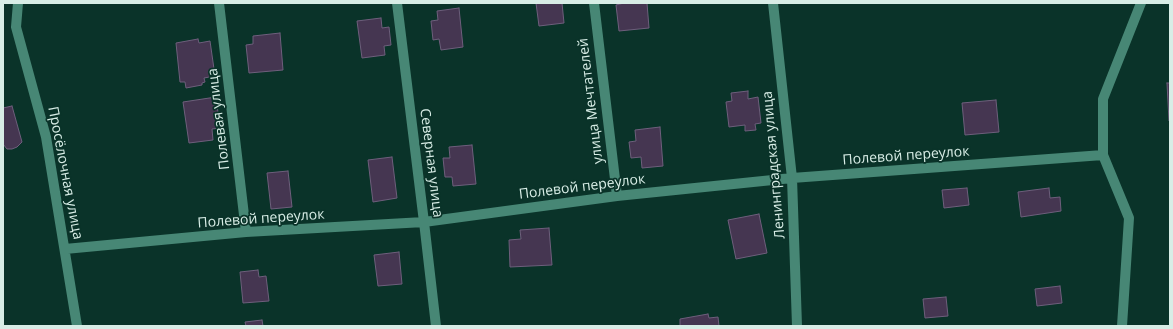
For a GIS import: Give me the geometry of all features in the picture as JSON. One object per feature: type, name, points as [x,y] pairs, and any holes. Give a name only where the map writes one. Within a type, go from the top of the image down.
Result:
[{"type":"street","name":"Просёлочная улица","points":[[18,3],[16,26],[46,137],[77,326]]},
{"type":"street","name":"Полевая улица","points":[[219,3],[246,232]]},
{"type":"street","name":"Северная улица","points":[[397,3],[436,326]]},
{"type":"street","name":"улица Мечтателей","points":[[594,3],[617,196]]},
{"type":"street","name":"Ленинградская улица","points":[[773,3],[792,178],[797,326]]},
{"type":"street","points":[[1122,326],[1128,218],[1103,155],[1103,99],[1141,3]]},
{"type":"street","name":"Полевой переулок","points":[[65,250],[246,232],[424,222],[617,196],[792,178],[1103,155]]},
{"type":"building","points":[[536,3],[562,3],[564,23],[539,26]]},
{"type":"building","points":[[624,3],[647,3],[649,28],[619,31],[616,5]]},
{"type":"building","points":[[459,8],[463,47],[441,50],[439,39],[433,40],[431,21],[438,20],[437,11]]},
{"type":"building","points":[[381,18],[382,28],[389,27],[391,45],[384,46],[385,55],[362,58],[357,21]]},
{"type":"building","points":[[280,33],[283,70],[249,73],[246,45],[253,44],[253,36]]},
{"type":"building","points":[[198,39],[199,43],[210,41],[215,76],[204,78],[205,82],[202,83],[202,85],[186,88],[185,82],[180,82],[176,43]]},
{"type":"building","points":[[1167,83],[1170,83],[1170,121],[1169,121]]},
{"type":"building","points":[[748,91],[748,99],[758,97],[761,123],[755,124],[756,130],[745,131],[745,125],[729,127],[726,102],[732,101],[731,93]]},
{"type":"building","points":[[216,97],[220,128],[212,129],[213,140],[189,143],[183,102]]},
{"type":"building","points":[[996,100],[999,132],[965,135],[962,103]]},
{"type":"building","points":[[12,106],[22,142],[17,147],[7,149],[3,144],[3,108]]},
{"type":"building","points":[[660,127],[663,166],[642,168],[641,157],[631,158],[629,142],[636,141],[635,130]]},
{"type":"building","points":[[472,145],[476,184],[453,186],[452,177],[445,177],[443,158],[450,158],[449,147]]},
{"type":"building","points":[[392,157],[397,198],[373,202],[368,160]]},
{"type":"building","points":[[288,171],[292,207],[271,209],[267,173]]},
{"type":"building","points":[[967,188],[969,205],[944,208],[942,190]]},
{"type":"building","points":[[1049,188],[1050,198],[1060,197],[1061,211],[1021,217],[1018,192]]},
{"type":"building","points":[[759,214],[767,253],[736,259],[728,220]]},
{"type":"building","points":[[549,228],[552,265],[510,267],[509,240],[521,239],[520,230]]},
{"type":"building","points":[[399,252],[402,284],[378,286],[374,255]]},
{"type":"building","points":[[258,270],[259,277],[266,276],[269,301],[243,303],[240,272]]},
{"type":"building","points":[[1060,286],[1062,303],[1037,306],[1035,289]]},
{"type":"building","points":[[946,297],[948,316],[925,318],[923,299]]},
{"type":"building","points":[[708,314],[709,318],[718,317],[719,326],[680,326],[680,319]]},
{"type":"building","points":[[262,320],[263,326],[246,326],[245,322]]}]
